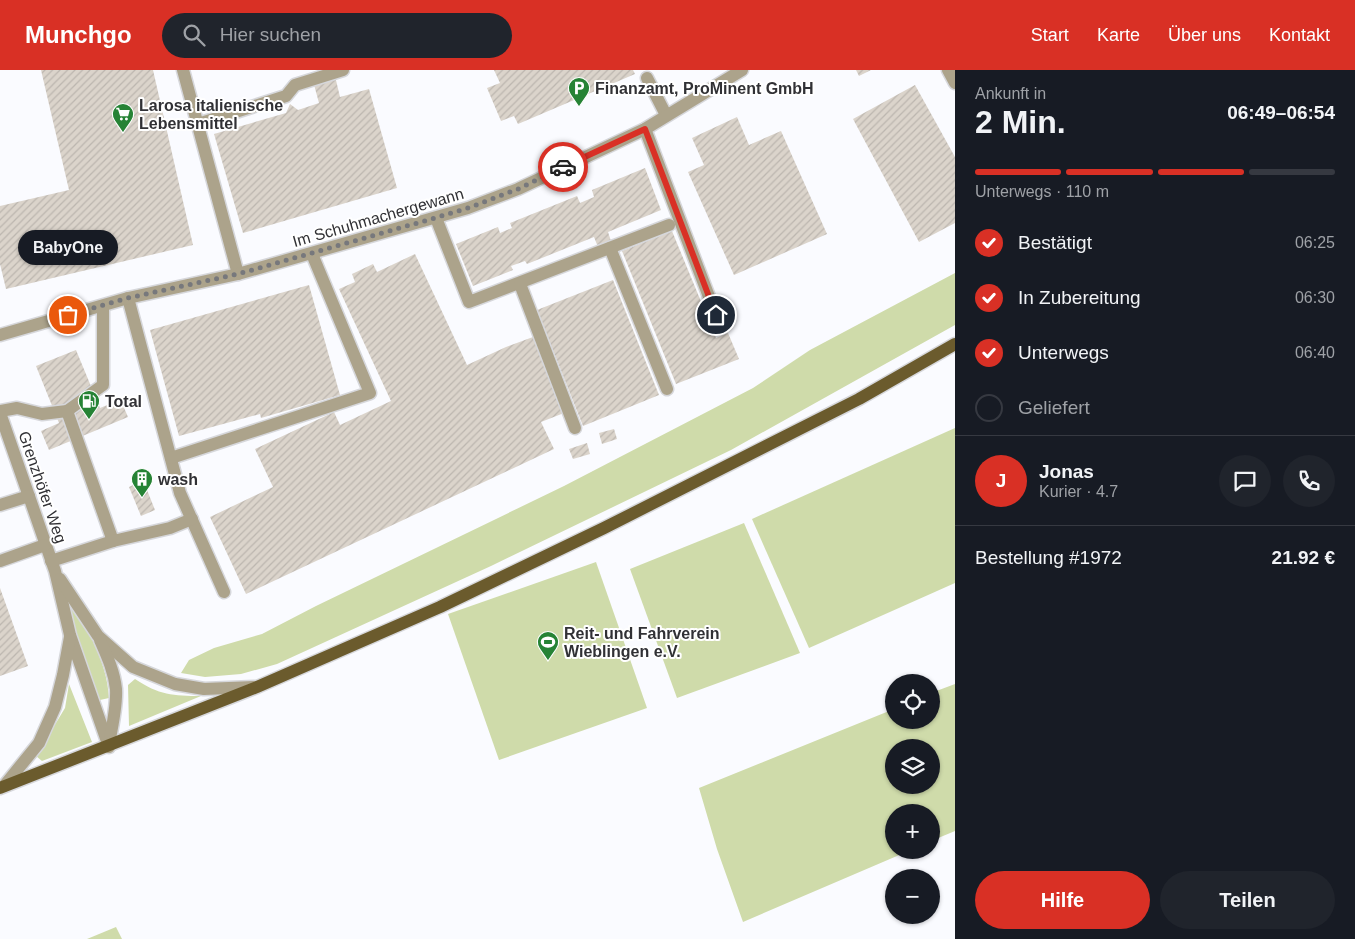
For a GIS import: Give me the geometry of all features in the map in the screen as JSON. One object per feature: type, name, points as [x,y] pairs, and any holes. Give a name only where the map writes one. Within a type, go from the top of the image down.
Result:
[{"type":"main road","points":[[2,787],[109,747],[256,687],[440,607],[595,532],[859,399],[955,344]]},
{"type":"street","points":[[183,70],[238,274]]},
{"type":"street","points":[[198,124],[286,96],[295,85],[343,70]]},
{"type":"street","points":[[948,70],[955,83]]},
{"type":"street","name":"Im Schuhmachergewann","points":[[0,335],[128,298],[238,274],[312,254],[436,218],[518,189],[645,129],[736,72]]},
{"type":"street","points":[[647,78],[666,116]]},
{"type":"street","points":[[645,129],[716,315]]},
{"type":"street","points":[[436,218],[469,302],[520,284],[669,225]]},
{"type":"street","points":[[610,248],[667,389]]},
{"type":"street","points":[[171,458],[370,394],[312,254]]},
{"type":"street","points":[[520,284],[575,428]]},
{"type":"street","points":[[128,298],[180,493],[224,592]]},
{"type":"street","points":[[0,412],[17,408],[42,414],[67,412],[103,385],[103,306]]},
{"type":"street","name":"Grenzhöfer Weg","points":[[0,412],[53,566],[70,635],[109,747]]},
{"type":"street","points":[[67,412],[112,541]]},
{"type":"street","points":[[0,505],[29,496]]},
{"type":"street","points":[[53,566],[112,541],[170,528],[192,519]]},
{"type":"street","points":[[0,561],[45,545]]},
{"type":"street","name":"Grenzhöfer Weg","points":[[53,566],[98,636],[111,665],[116,690],[109,747]]},
{"type":"street","name":"Grenzhöfer Weg","points":[[2,787],[39,743],[55,707],[70,635]]},
{"type":"street","name":"Grenzhöfer Weg","points":[[98,636],[133,666],[174,684],[204,689],[256,687]]},
{"type":"green space","points":[[955,273],[955,325],[731,450],[491,566],[277,664],[241,674],[205,677],[181,673],[189,660],[214,648],[262,634],[564,486],[753,388],[810,350]]},
{"type":"green space","points":[[955,428],[955,583],[809,648],[752,519]]},
{"type":"green space","points":[[744,523],[800,653],[677,698],[630,569]]},
{"type":"green space","name":"Reit- und Fahrverein Wieblingen e.V.","points":[[596,562],[647,708],[499,760],[448,614]]},
{"type":"green space","points":[[64,592],[94,643],[104,670],[109,698],[100,700],[66,610]]},
{"type":"green space","points":[[135,679],[167,694],[201,696],[129,726],[128,685]]},
{"type":"green space","points":[[69,684],[92,742],[42,761],[36,756],[65,708]]},
{"type":"green space","points":[[955,684],[955,831],[940,837],[940,804],[885,804],[885,859],[890,859],[743,922],[717,849],[699,788],[885,713],[885,729],[940,729],[940,690]]},
{"type":"green space","points":[[116,927],[122,939],[87,939]]},
{"type":"building","points":[[41,70],[153,70],[193,245],[6,289],[0,264],[0,206],[69,190]]},
{"type":"building","points":[[494,70],[633,70],[635,74],[518,124],[514,116],[501,121],[487,88],[500,83]]},
{"type":"building","points":[[856,70],[871,70],[859,76]]},
{"type":"building","points":[[335,76],[340,97],[369,89],[397,188],[243,233],[214,134],[286,113],[290,104],[298,110],[319,103],[313,81]]},
{"type":"building","points":[[915,85],[955,157],[955,223],[919,242],[853,119]]},
{"type":"building","points":[[737,117],[749,145],[781,131],[827,234],[734,275],[688,172],[704,165],[692,138]]},
{"type":"building","points":[[645,168],[661,210],[608,232],[611,241],[598,247],[594,237],[527,264],[525,261],[511,266],[513,270],[473,286],[456,244],[498,227],[500,233],[512,228],[510,223],[577,196],[580,203],[594,197],[592,190]]},
{"type":"building","points":[[672,231],[716,338],[728,333],[739,359],[676,384],[622,251]]},
{"type":"building","points":[[415,254],[467,365],[533,337],[564,413],[541,422],[554,449],[246,594],[210,517],[273,487],[255,449],[334,412],[340,425],[391,401],[339,289],[355,282],[352,274],[373,264],[377,272]]},
{"type":"building","points":[[613,280],[659,395],[583,426],[537,310]]},
{"type":"building","points":[[309,285],[340,395],[261,418],[260,414],[179,436],[150,330]]},
{"type":"building","name":"Total","points":[[76,350],[100,408],[117,401],[116,397],[119,396],[128,417],[49,450],[41,431],[59,423],[36,366]]},
{"type":"building","points":[[614,429],[617,439],[602,444],[599,433]]},
{"type":"building","points":[[587,443],[590,454],[573,459],[569,449]]},
{"type":"building","name":"wash","points":[[143,480],[155,510],[141,516],[129,487]]},
{"type":"building","points":[[0,588],[28,666],[0,676]]},
{"type":"way so far","points":[[68,315],[128,298],[238,274],[428,220],[468,208],[518,189],[563,167]]},
{"type":"place","name":"Finanzamt, ProMinent GmbH","points":[[579,107]]},
{"type":"place","name":"Larosa italienische Lebensmittel","points":[[123,133]]},
{"type":"place","name":"BabyOne","points":[[68,315]]},
{"type":"place","name":"Total","points":[[89,420]]},
{"type":"place","name":"wash","points":[[142,498]]},
{"type":"place","name":"Reit- und Fahrverein Wieblingen e.V.","points":[[548,661]]},
{"type":"route","points":[[563,167],[645,129],[716,315]]}]
